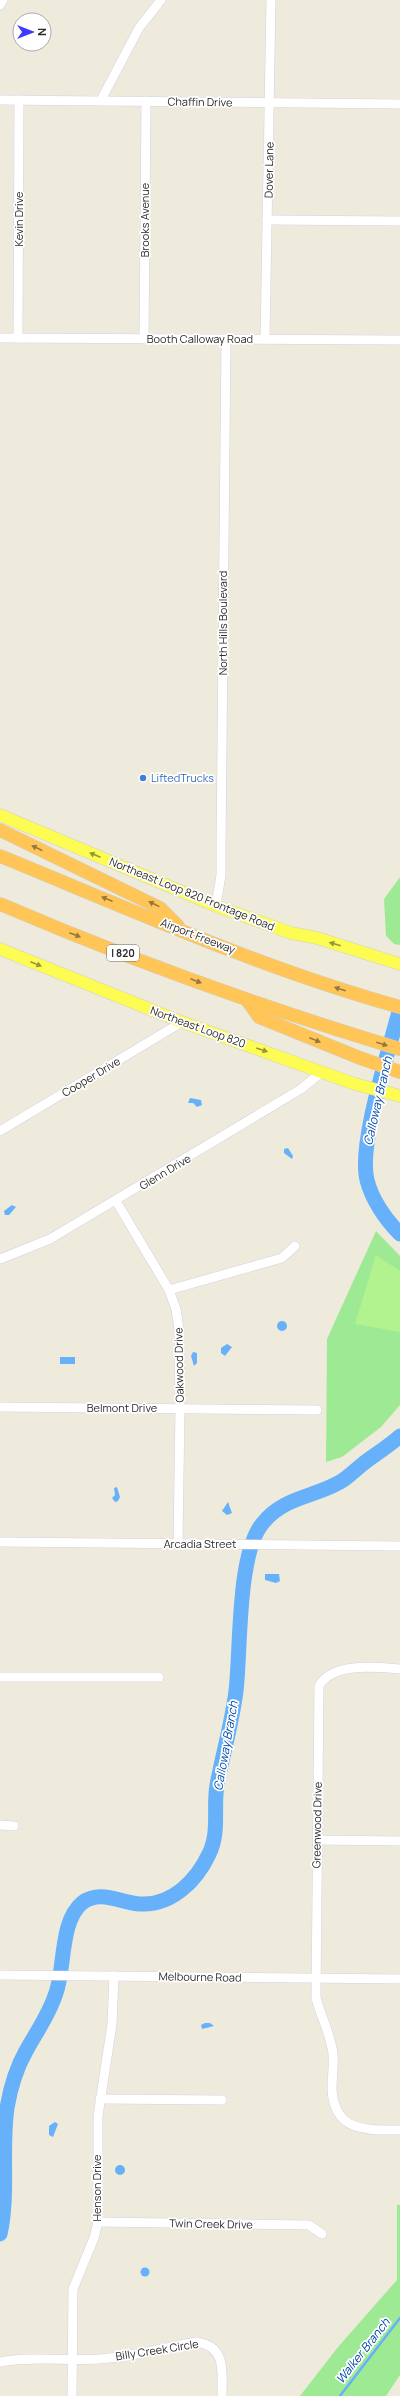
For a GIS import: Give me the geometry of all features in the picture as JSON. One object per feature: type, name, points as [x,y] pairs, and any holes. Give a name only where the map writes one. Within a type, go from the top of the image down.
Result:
[{"type":"highway","points":[[0,830],[160,908],[182,931]]},
{"type":"highway","name":"Airport Freeway","points":[[0,856],[182,931],[325,985],[400,1007]]},
{"type":"highway","name":"I 820","points":[[0,904],[55,928],[247,1000],[400,1049]]},
{"type":"highway","points":[[247,1000],[259,1017],[360,1058],[400,1072]]},
{"type":"main road","name":"Northeast Loop 820 Frontage Road","points":[[0,815],[216,906],[292,933],[317,938],[394,963]]},
{"type":"main road","name":"Northeast Loop 820","points":[[0,949],[182,1022],[355,1084],[400,1096]]},
{"type":"street","points":[[0,5],[3,0]]},
{"type":"street","points":[[101,100],[138,28],[161,0]]},
{"type":"street","name":"Dover Lane","points":[[265,339],[271,0]]},
{"type":"street","name":"Chaffin Drive","points":[[0,100],[101,100],[270,104],[400,104]]},
{"type":"street","name":"Kevin Drive","points":[[18,338],[19,100]]},
{"type":"street","name":"Brooks Avenue","points":[[144,339],[146,101]]},
{"type":"street","points":[[268,220],[400,221]]},
{"type":"street","name":"Booth Calloway Road","points":[[0,338],[400,340]]},
{"type":"street","name":"North Hills Boulevard","points":[[216,906],[220,875],[221,847],[226,339]]},
{"type":"street","name":"Cooper Drive","points":[[0,1131],[182,1022]]},
{"type":"street","name":"Glenn Drive","points":[[0,1259],[50,1240],[301,1089],[323,1072]]},
{"type":"street","name":"Oakwood Drive","points":[[116,1201],[169,1290],[176,1309],[179,1329],[180,1408],[178,1544]]},
{"type":"street","points":[[169,1290],[282,1258],[295,1246]]},
{"type":"street","name":"Belmont Drive","points":[[0,1407],[317,1410]]},
{"type":"street","name":"Arcadia Street","points":[[0,1542],[400,1546]]},
{"type":"street","name":"Greenwood Drive","points":[[400,1669],[346,1668],[327,1675],[319,1686],[316,1998],[331,2046],[332,2089],[338,2113],[352,2126],[362,2129],[400,2130]]},
{"type":"street","points":[[0,1677],[159,1677]]},
{"type":"street","points":[[0,1826],[14,1826]]},
{"type":"street","points":[[317,1840],[400,1841]]},
{"type":"street","name":"Melbourne Road","points":[[0,1975],[400,1979]]},
{"type":"street","name":"Henson Drive","points":[[72,2396],[73,2289],[94,2238],[98,2222],[97,2135],[100,2099],[112,2024],[114,1976]]},
{"type":"street","points":[[100,2099],[222,2100]]},
{"type":"street","name":"Twin Creek Drive","points":[[98,2222],[309,2225],[322,2234]]},
{"type":"street","name":"Billy Creek Circle","points":[[73,2361],[114,2358],[196,2342],[206,2343],[214,2348],[219,2355],[222,2396]]},
{"type":"street","points":[[0,2362],[12,2360],[73,2361]]},
{"type":"green space","points":[[400,877],[400,945],[394,944],[386,936],[384,899]]},
{"type":"green space","points":[[376,1231],[400,1256],[400,1405],[381,1427],[342,1457],[326,1462],[327,1339]]},
{"type":"green space","points":[[376,1255],[400,1271],[400,1332],[355,1324]]},
{"type":"green space","points":[[397,2205],[400,2205],[400,2375],[386,2396],[300,2396],[338,2347],[397,2280]]},
{"type":"water","points":[[190,1098],[201,1100],[202,1105],[197,1107],[193,1103],[188,1103]]},
{"type":"water","points":[[288,1148],[293,1156],[292,1159],[284,1153],[284,1149]]},
{"type":"water","points":[[12,1205],[16,1207],[9,1215],[5,1215],[4,1211]]},
{"type":"water","points":[[280,1321],[284,1321],[287,1326],[284,1331],[280,1331],[277,1328],[277,1324]]},
{"type":"water","points":[[227,1344],[232,1347],[225,1356],[221,1353],[221,1348]]},
{"type":"water","points":[[193,1352],[197,1353],[197,1363],[194,1366],[191,1356]]},
{"type":"water","points":[[60,1357],[75,1357],[75,1364],[60,1364]]},
{"type":"water","points":[[117,1487],[120,1497],[118,1501],[115,1502],[112,1498],[115,1495],[114,1488]]},
{"type":"water","points":[[228,1502],[232,1513],[227,1515],[222,1511]]},
{"type":"water","points":[[265,1574],[279,1574],[280,1581],[276,1583],[265,1580]]},
{"type":"water","points":[[210,2023],[214,2026],[202,2029],[201,2025]]},
{"type":"water","points":[[55,2122],[58,2124],[53,2137],[49,2135],[49,2126]]},
{"type":"water","points":[[120,2165],[125,2170],[120,2175],[115,2170]]},
{"type":"water","points":[[145,2267],[150,2272],[145,2277],[140,2272]]},
{"type":"waterway","name":"Calloway Branch","points":[[400,1008],[376,1095],[367,1143],[365,1164],[367,1180],[372,1195],[385,1216],[400,1234]]},
{"type":"waterway","name":"Calloway Branch","points":[[0,2234],[3,2219],[5,2188],[5,2123],[10,2094],[23,2057],[46,2016],[56,1993],[59,1983],[66,1933],[75,1911],[82,1903],[96,1897],[111,1898],[140,1904],[163,1901],[182,1890],[190,1882],[204,1864],[212,1846],[215,1829],[217,1785],[236,1691],[244,1580],[248,1558],[254,1539],[262,1524],[279,1508],[340,1482],[400,1436]]},
{"type":"waterway","name":"Walker Branch","points":[[340,2396],[400,2318]]},
{"type":"place","name":"LiftedTrucks","points":[[143,778]]}]
